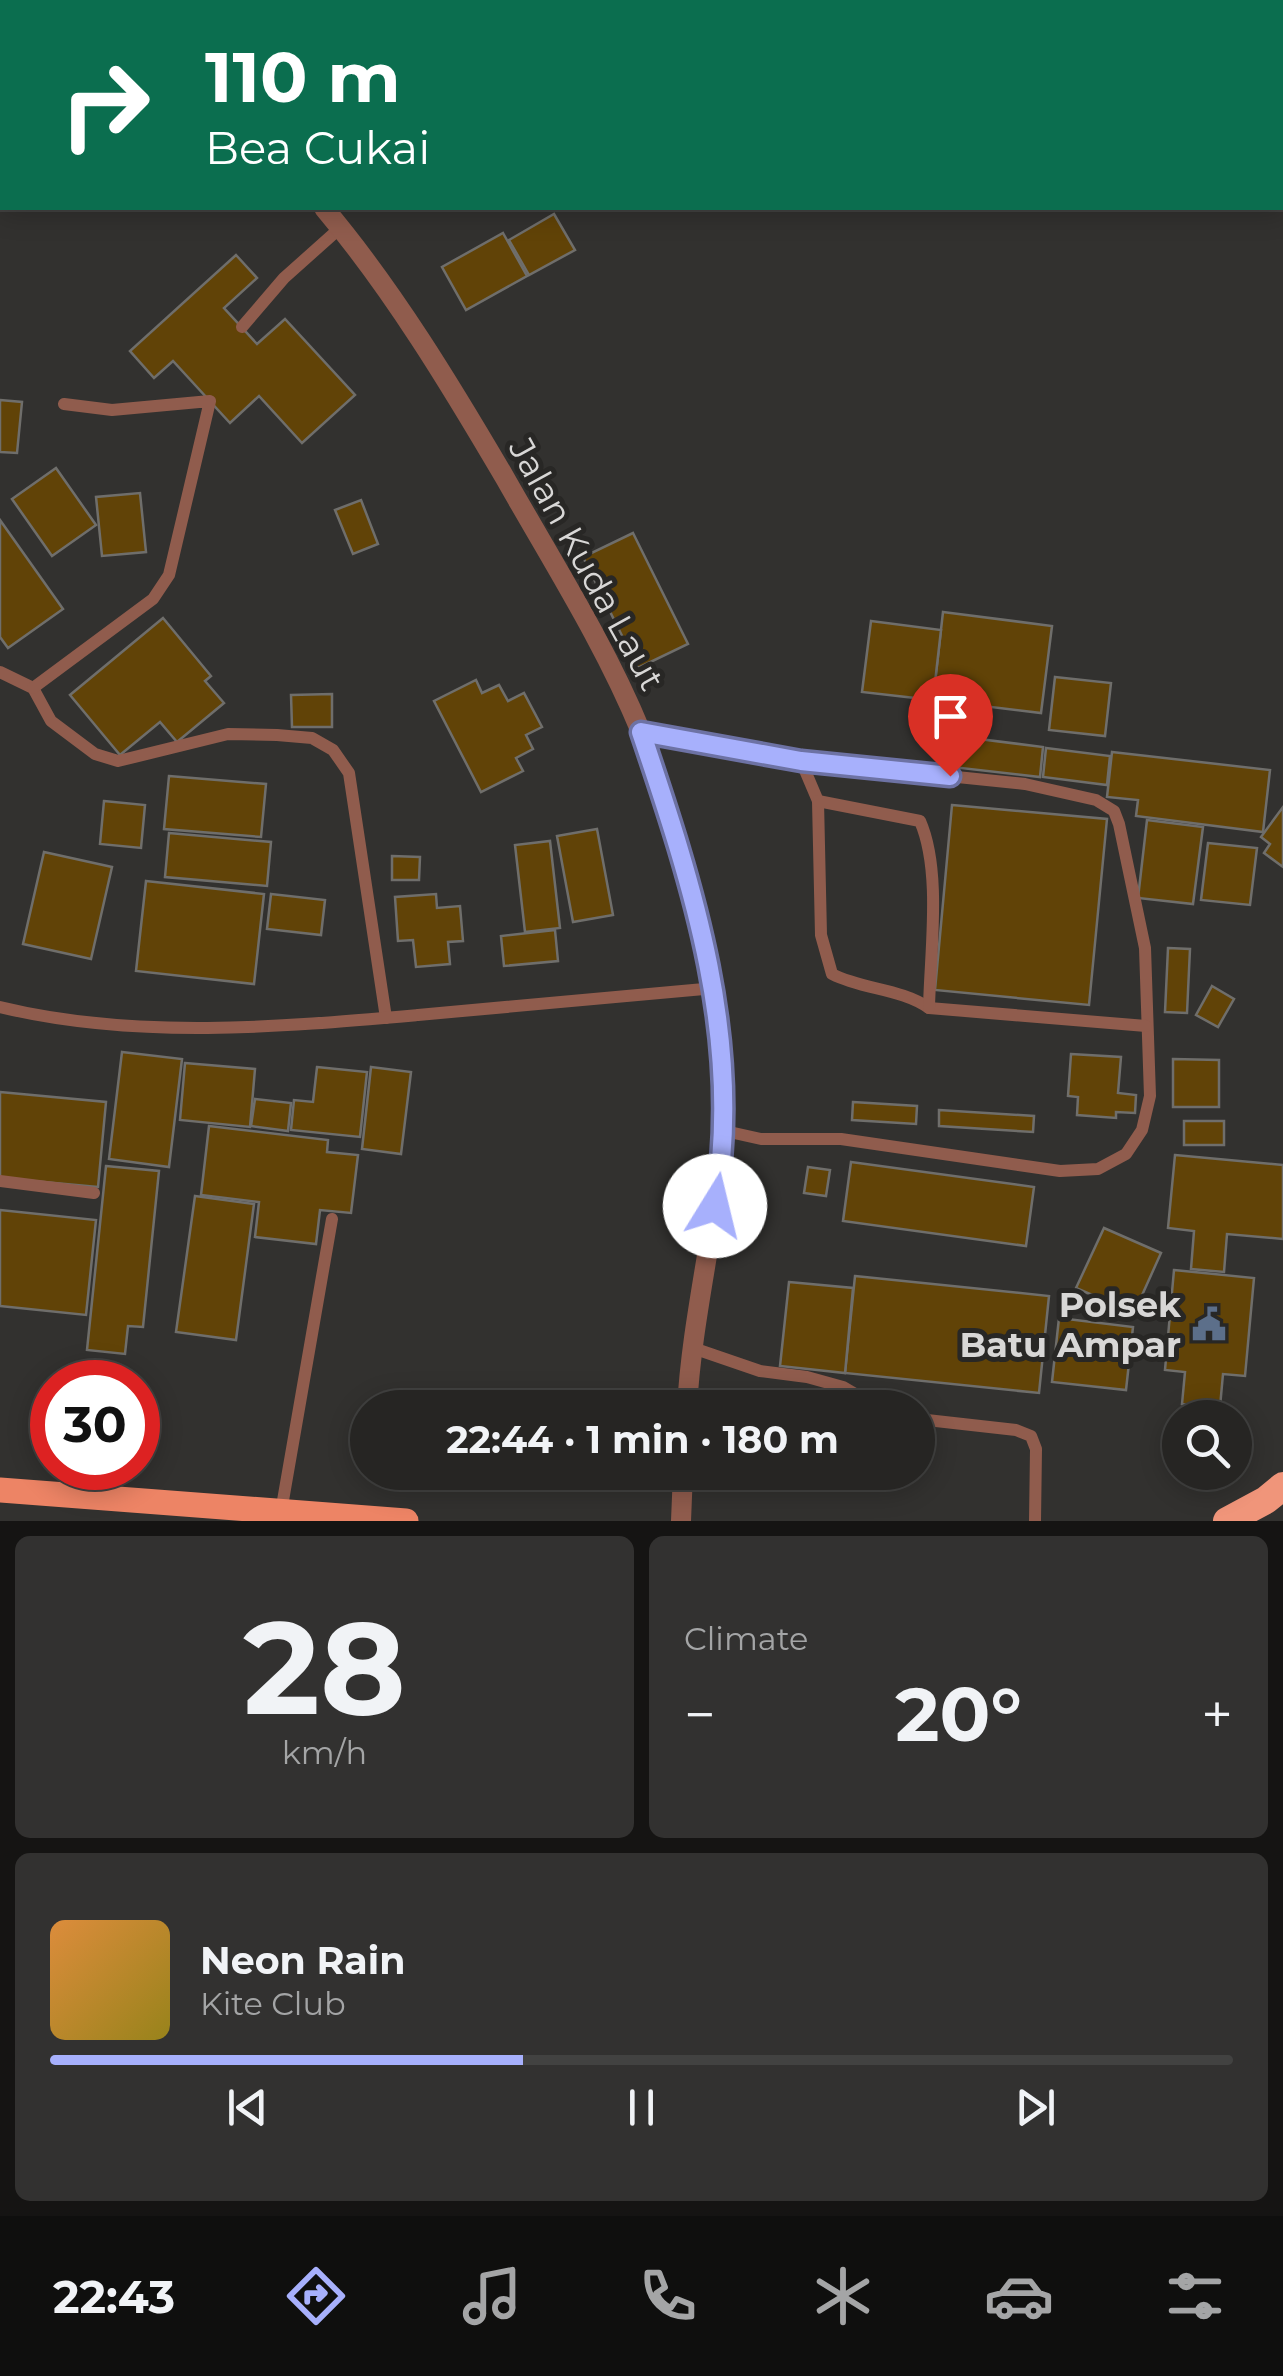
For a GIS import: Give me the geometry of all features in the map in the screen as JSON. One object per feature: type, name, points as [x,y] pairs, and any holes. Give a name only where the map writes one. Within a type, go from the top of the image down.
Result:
[{"type":"highway","points":[[1227,1521],[1283,1486]]},
{"type":"main road","points":[[0,1490],[406,1521]]},
{"type":"street","name":"Jalan Kuda Laut","points":[[326,210],[394,301],[480,437],[607,660],[641,732],[674,832],[715,988],[723,1074],[721,1171],[690,1347],[688,1390]]},
{"type":"street","points":[[681,1521],[682,1490]]},
{"type":"lane","points":[[242,327],[284,278],[340,228]]},
{"type":"lane","points":[[33,688],[163,588],[210,401],[112,410],[64,404]]},
{"type":"lane","points":[[0,672],[33,688],[51,720],[95,754],[118,762],[228,734],[312,738],[333,750],[349,773],[386,1018]]},
{"type":"lane","points":[[641,732],[801,761],[1025,784],[1096,800],[1114,811],[1145,948],[1150,1096],[1142,1130],[1126,1154],[1098,1169],[1060,1171],[840,1139],[761,1139],[724,1131]]},
{"type":"lane","points":[[801,761],[818,801],[821,935],[832,974],[912,997],[929,1008],[1146,1026]]},
{"type":"lane","points":[[818,801],[920,821],[928,839],[932,880],[929,1008]]},
{"type":"lane","points":[[0,1007],[38,1016],[166,1026],[289,1024],[715,988]]},
{"type":"lane","points":[[0,1181],[94,1193]]},
{"type":"lane","points":[[281,1512],[332,1219]]},
{"type":"lane","points":[[690,1347],[760,1371],[807,1377],[848,1390]]},
{"type":"lane","points":[[935,1421],[1016,1430],[1030,1436],[1036,1448],[1034,1521]]},
{"type":"building","points":[[554,214],[575,250],[529,275],[509,240]]},
{"type":"building","points":[[503,233],[527,276],[466,310],[442,267]]},
{"type":"building","points":[[236,255],[257,278],[224,308],[257,344],[285,319],[355,395],[302,443],[259,396],[230,423],[173,361],[154,378],[130,351]]},
{"type":"building","points":[[0,400],[22,402],[17,453],[0,452]]},
{"type":"building","points":[[56,468],[96,525],[52,556],[12,499]]},
{"type":"building","points":[[140,493],[146,552],[102,556],[96,497]]},
{"type":"building","points":[[361,500],[378,544],[353,554],[335,510]]},
{"type":"building","points":[[0,520],[63,609],[8,648],[0,637]]},
{"type":"building","points":[[633,533],[688,644],[638,668],[583,557]]},
{"type":"building","points":[[943,612],[1052,626],[1041,713],[933,700]]},
{"type":"building","points":[[163,618],[211,676],[205,681],[224,703],[177,742],[160,722],[120,755],[70,695]]},
{"type":"building","points":[[871,621],[941,630],[933,700],[862,692]]},
{"type":"building","points":[[1055,677],[1111,683],[1105,736],[1049,730]]},
{"type":"building","points":[[476,680],[482,693],[499,685],[508,701],[524,693],[542,727],[526,735],[533,749],[516,758],[523,771],[481,792],[434,701]]},
{"type":"building","points":[[332,694],[332,727],[292,727],[291,695]]},
{"type":"building","points":[[955,736],[1043,747],[1040,777],[952,767]]},
{"type":"building","points":[[1046,748],[1110,756],[1107,785],[1043,777]]},
{"type":"building","points":[[1112,752],[1270,770],[1263,832],[1136,816],[1138,800],[1107,797]]},
{"type":"building","points":[[169,776],[266,784],[261,837],[164,829]]},
{"type":"building","points":[[104,801],[145,805],[141,848],[100,844]]},
{"type":"building","points":[[952,805],[1107,819],[1089,1005],[935,990]]},
{"type":"building","points":[[1283,807],[1283,867],[1264,853],[1270,844],[1261,837]]},
{"type":"building","points":[[1147,820],[1203,827],[1193,904],[1138,898]]},
{"type":"building","points":[[597,829],[613,915],[573,922],[557,836]]},
{"type":"building","points":[[169,833],[271,842],[267,886],[165,877]]},
{"type":"building","points":[[550,841],[560,928],[525,932],[515,845]]},
{"type":"building","points":[[1208,843],[1257,848],[1250,905],[1201,900]]},
{"type":"building","points":[[44,852],[112,867],[91,959],[23,944]]},
{"type":"building","points":[[392,856],[420,857],[419,880],[392,880]]},
{"type":"building","points":[[146,881],[264,894],[254,984],[136,971]]},
{"type":"building","points":[[271,894],[325,900],[321,935],[267,929]]},
{"type":"building","points":[[436,894],[437,908],[460,906],[463,941],[448,942],[450,964],[416,967],[413,940],[398,941],[395,897]]},
{"type":"building","points":[[555,930],[558,961],[504,966],[501,936]]},
{"type":"building","points":[[1168,948],[1190,949],[1187,1013],[1165,1012]]},
{"type":"building","points":[[1212,986],[1234,999],[1218,1027],[1196,1015]]},
{"type":"building","points":[[122,1052],[182,1059],[169,1167],[109,1159]]},
{"type":"building","points":[[1071,1054],[1121,1057],[1118,1093],[1136,1095],[1135,1113],[1116,1112],[1116,1118],[1077,1115],[1078,1097],[1068,1096]]},
{"type":"building","points":[[1173,1059],[1219,1060],[1219,1107],[1173,1107]]},
{"type":"building","points":[[185,1063],[255,1069],[250,1127],[180,1120]]},
{"type":"building","points":[[317,1067],[367,1072],[360,1137],[291,1130],[294,1100],[313,1102]]},
{"type":"building","points":[[371,1067],[411,1072],[401,1154],[362,1149]]},
{"type":"building","points":[[0,1092],[106,1102],[98,1187],[0,1178]]},
{"type":"building","points":[[255,1099],[291,1103],[288,1131],[251,1126]]},
{"type":"building","points":[[853,1102],[917,1106],[916,1124],[852,1120]]},
{"type":"building","points":[[939,1110],[1034,1116],[1033,1132],[939,1126]]},
{"type":"building","points":[[1184,1121],[1224,1121],[1224,1145],[1184,1145]]},
{"type":"building","points":[[209,1126],[328,1140],[327,1152],[358,1155],[351,1213],[320,1210],[316,1244],[255,1237],[259,1202],[201,1195]]},
{"type":"building","points":[[1175,1155],[1283,1165],[1283,1239],[1227,1234],[1224,1272],[1191,1269],[1194,1231],[1168,1228]]},
{"type":"building","points":[[851,1162],[1034,1187],[1026,1246],[843,1221]]},
{"type":"building","points":[[106,1166],[159,1171],[143,1327],[128,1326],[125,1354],[87,1350]]},
{"type":"building","points":[[808,1167],[830,1170],[826,1196],[804,1193]]},
{"type":"building","points":[[195,1196],[254,1204],[236,1340],[176,1332]]},
{"type":"building","points":[[0,1210],[96,1220],[86,1315],[0,1306]]},
{"type":"building","points":[[1104,1228],[1161,1253],[1134,1313],[1076,1288]]},
{"type":"building","name":"Polsek Batu Ampar","points":[[1174,1270],[1254,1278],[1245,1376],[1223,1374],[1221,1400],[1182,1400],[1185,1372],[1165,1370]]},
{"type":"building","points":[[855,1276],[1049,1296],[1039,1393],[845,1373]]},
{"type":"building","points":[[789,1282],[853,1288],[845,1373],[780,1366]]},
{"type":"building","points":[[1059,1318],[1133,1327],[1126,1390],[1052,1382]]},
{"type":"place","name":"Polsek Batu Ampar","points":[[1209,1324]]},
{"type":"route","points":[[715,1206],[724,1131],[715,988],[674,832],[641,732],[801,761],[950,776]]}]
